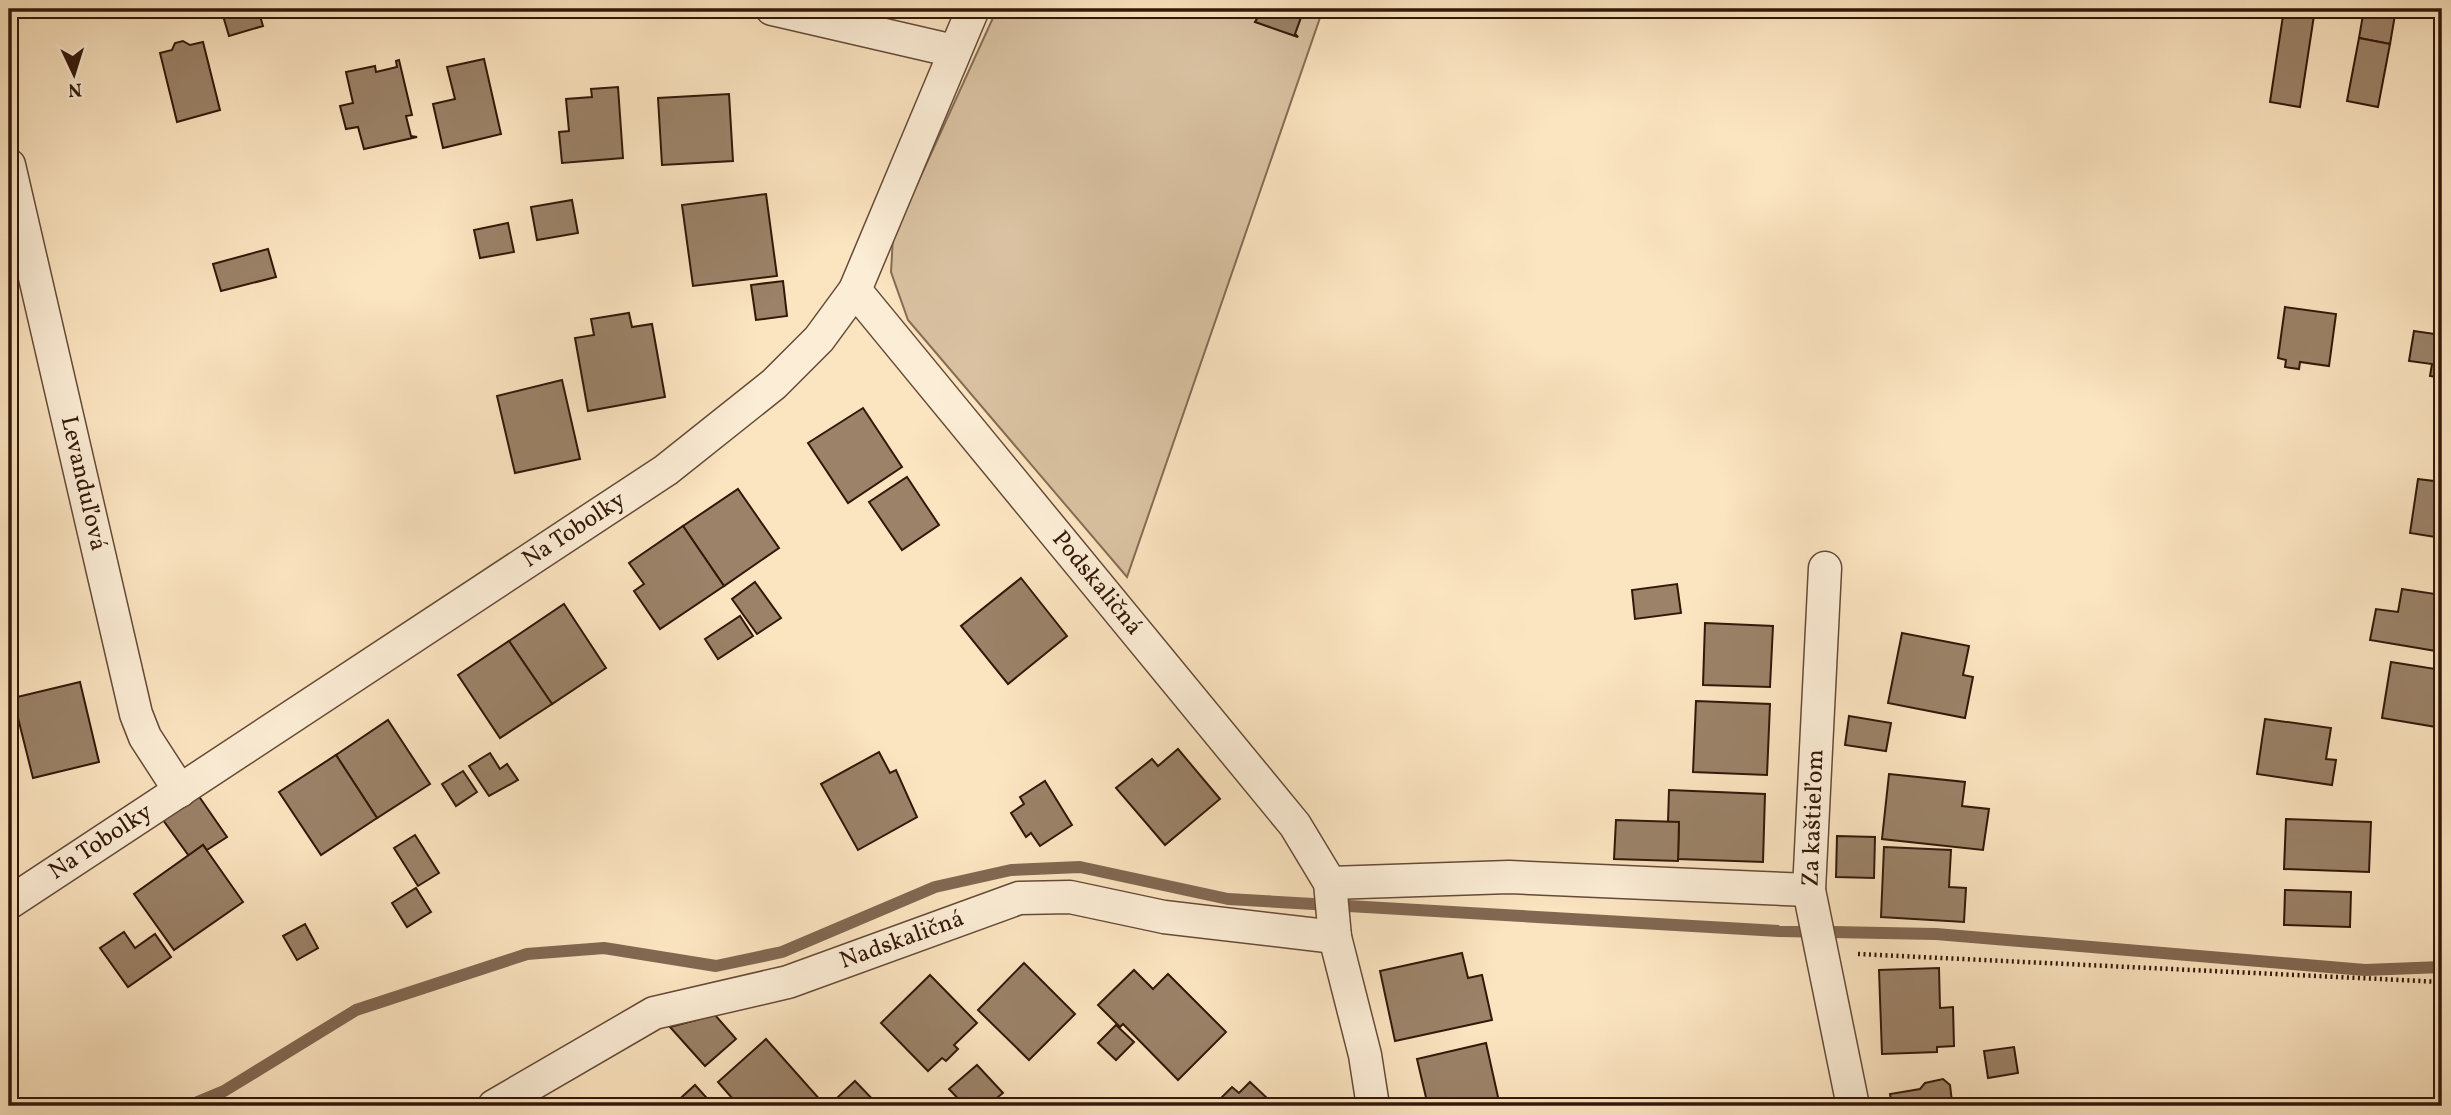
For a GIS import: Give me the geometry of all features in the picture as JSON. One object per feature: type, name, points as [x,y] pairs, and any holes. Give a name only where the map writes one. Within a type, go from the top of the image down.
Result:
[{"type":"street","points":[[772,9],[954,51]]},
{"type":"street","name":"Na Tobolky","points":[[9,903],[666,470],[774,384],[819,339],[855,290],[973,9]]},
{"type":"street","name":"Levanduľová","points":[[9,165],[136,714],[145,737],[180,791]]},
{"type":"street","name":"Podskaličná","points":[[855,290],[1295,825],[1333,908],[1365,1055],[1373,1106]]},
{"type":"street","name":"Za kaštieľom","points":[[1825,568],[1810,890],[1853,1106]]},
{"type":"street","name":"Nadskaličná","points":[[494,1106],[654,1013],[788,982],[1019,898],[1070,897],[1164,916],[1333,908],[1509,877],[1810,890]]},
{"type":"path","points":[[1820,940],[2442,982]]},
{"type":"shaded area","points":[[997,9],[1263,9],[1255,22],[1298,37],[1295,34],[1304,9],[1323,9],[1127,577],[908,320],[891,272],[893,237]]},
{"type":"building","points":[[139,9],[169,9],[141,17]]},
{"type":"building","points":[[221,9],[258,9],[263,26],[229,36]]},
{"type":"building","points":[[1263,9],[1304,9],[1295,34],[1298,37],[1255,22]]},
{"type":"building","points":[[2284,9],[2315,9],[2300,107],[2270,102]]},
{"type":"building","points":[[2364,9],[2396,9],[2390,44],[2359,38]]},
{"type":"building","points":[[2359,38],[2390,44],[2378,107],[2347,101]]},
{"type":"building","points":[[183,41],[190,45],[203,42],[220,110],[177,122],[160,53],[172,50],[175,43]]},
{"type":"building","points":[[484,59],[501,134],[443,148],[433,104],[455,99],[447,67]]},
{"type":"building","points":[[399,60],[412,115],[406,116],[411,136],[417,137],[364,149],[358,127],[346,129],[340,106],[353,103],[346,72],[375,66],[376,72],[397,67],[396,61]]},
{"type":"building","points":[[618,87],[623,158],[562,163],[559,132],[569,131],[566,99],[592,97],[591,89]]},
{"type":"building","points":[[729,94],[733,161],[662,165],[658,98]]},
{"type":"building","points":[[766,194],[777,276],[693,286],[682,205]]},
{"type":"building","points":[[572,200],[578,233],[537,240],[531,207]]},
{"type":"building","points":[[508,223],[514,252],[480,258],[474,230]]},
{"type":"building","points":[[268,249],[276,277],[221,291],[213,264]]},
{"type":"building","points":[[783,281],[787,316],[756,320],[751,285]]},
{"type":"building","points":[[2285,307],[2336,314],[2329,366],[2300,362],[2299,369],[2285,367],[2286,360],[2278,358]]},
{"type":"building","points":[[629,313],[632,327],[652,324],[665,397],[588,411],[575,338],[594,335],[591,319]]},
{"type":"building","points":[[2414,331],[2442,335],[2442,378],[2430,376],[2432,364],[2409,361]]},
{"type":"building","points":[[562,380],[580,459],[515,473],[497,396]]},
{"type":"building","points":[[863,408],[902,467],[848,503],[808,443]]},
{"type":"building","points":[[907,477],[939,525],[902,550],[869,502]]},
{"type":"building","points":[[2418,479],[2442,482],[2442,538],[2410,533]]},
{"type":"building","points":[[738,489],[779,548],[724,586],[683,526]]},
{"type":"building","points":[[683,526],[724,586],[660,629],[634,591],[644,584],[629,563]]},
{"type":"building","points":[[1021,578],[1067,636],[1008,684],[961,626]]},
{"type":"building","points":[[755,582],[781,618],[757,634],[732,599]]},
{"type":"building","points":[[1677,584],[1681,613],[1635,619],[1632,590]]},
{"type":"building","points":[[2402,589],[2442,595],[2442,652],[2370,640],[2376,609],[2398,612]]},
{"type":"building","points":[[564,604],[606,668],[552,704],[509,641]]},
{"type":"building","points":[[740,616],[753,636],[718,659],[705,639]]},
{"type":"building","points":[[1705,623],[1773,626],[1770,687],[1703,685]]},
{"type":"building","points":[[1902,633],[1969,646],[1963,675],[1973,677],[1965,718],[1888,703]]},
{"type":"building","points":[[509,641],[552,704],[500,738],[458,675]]},
{"type":"building","points":[[2391,662],[2442,670],[2442,728],[2382,718]]},
{"type":"building","points":[[80,682],[99,762],[33,778],[13,698]]},
{"type":"building","points":[[1696,701],[1770,704],[1767,775],[1693,772]]},
{"type":"building","points":[[1849,716],[1891,723],[1886,751],[1845,745]]},
{"type":"building","points":[[2265,719],[2331,728],[2326,759],[2336,760],[2332,785],[2257,774]]},
{"type":"building","points":[[388,720],[430,784],[377,818],[336,755]]},
{"type":"building","points":[[1178,749],[1220,799],[1165,845],[1116,788],[1152,759],[1158,766]]},
{"type":"building","points":[[879,752],[890,773],[896,770],[917,817],[858,850],[821,784]]},
{"type":"building","points":[[490,753],[500,769],[507,764],[518,780],[489,796],[469,766]]},
{"type":"building","points":[[336,755],[377,818],[321,855],[279,792]]},
{"type":"building","points":[[463,771],[477,792],[456,806],[442,784]]},
{"type":"building","points":[[1889,774],[1965,782],[1962,806],[1989,809],[1983,850],[1882,839]]},
{"type":"building","points":[[1045,781],[1072,825],[1040,846],[1031,833],[1026,837],[1011,813],[1024,804],[1020,797]]},
{"type":"building","points":[[1669,790],[1765,794],[1763,862],[1678,859],[1679,822],[1668,822]]},
{"type":"building","points":[[198,795],[227,837],[207,850],[203,845],[189,856],[163,820]]},
{"type":"building","points":[[2286,819],[2371,822],[2369,872],[2284,869]]},
{"type":"building","points":[[1616,820],[1679,822],[1678,861],[1614,859]]},
{"type":"building","points":[[415,835],[439,873],[418,886],[394,848]]},
{"type":"building","points":[[1837,836],[1875,837],[1874,878],[1836,877]]},
{"type":"building","points":[[203,845],[243,902],[174,950],[134,894]]},
{"type":"building","points":[[1884,847],[1951,850],[1949,887],[1966,888],[1964,922],[1881,917]]},
{"type":"building","points":[[416,888],[431,912],[407,927],[392,903]]},
{"type":"building","points":[[2285,890],[2351,892],[2350,927],[2284,925]]},
{"type":"building","points":[[305,924],[318,948],[297,960],[283,936]]},
{"type":"building","points":[[124,932],[135,948],[155,934],[171,957],[128,987],[100,948]]},
{"type":"building","points":[[1462,953],[1468,978],[1482,975],[1492,1020],[1395,1041],[1380,971]]},
{"type":"building","points":[[1024,963],[1075,1014],[1029,1060],[978,1010]]},
{"type":"building","points":[[1939,968],[1940,1008],[1953,1007],[1954,1046],[1937,1047],[1937,1052],[1882,1054],[1879,970]]},
{"type":"building","points":[[1134,970],[1153,989],[1168,974],[1226,1032],[1178,1080],[1123,1024],[1120,1027],[1098,1005]]},
{"type":"building","points":[[930,975],[977,1023],[954,1045],[958,1049],[946,1061],[942,1058],[928,1071],[881,1023]]},
{"type":"building","points":[[715,1015],[736,1039],[705,1066],[670,1027]]},
{"type":"building","points":[[1116,1025],[1134,1042],[1116,1060],[1098,1043]]},
{"type":"building","points":[[766,1039],[822,1102],[820,1106],[739,1106],[718,1082]]},
{"type":"building","points":[[1486,1043],[1500,1106],[1428,1106],[1417,1059]]},
{"type":"building","points":[[2014,1047],[2018,1073],[1988,1078],[1984,1051]]},
{"type":"building","points":[[977,1065],[1003,1093],[987,1106],[965,1106],[949,1089]]},
{"type":"building","points":[[1943,1079],[1950,1085],[1952,1102],[1948,1106],[1892,1106],[1890,1094],[1920,1089],[1925,1083]]},
{"type":"building","points":[[855,1081],[879,1106],[847,1106],[838,1097]]},
{"type":"building","points":[[1250,1082],[1268,1099],[1261,1106],[1213,1106],[1232,1087],[1239,1093]]},
{"type":"building","points":[[695,1085],[714,1106],[672,1106]]},
{"type":"waterway","points":[[188,1106],[224,1091],[356,1010],[527,954],[604,948],[716,966],[782,952],[935,887],[1011,870],[1080,867],[1228,899],[1779,931],[1936,934],[2365,970],[2442,967]]}]
